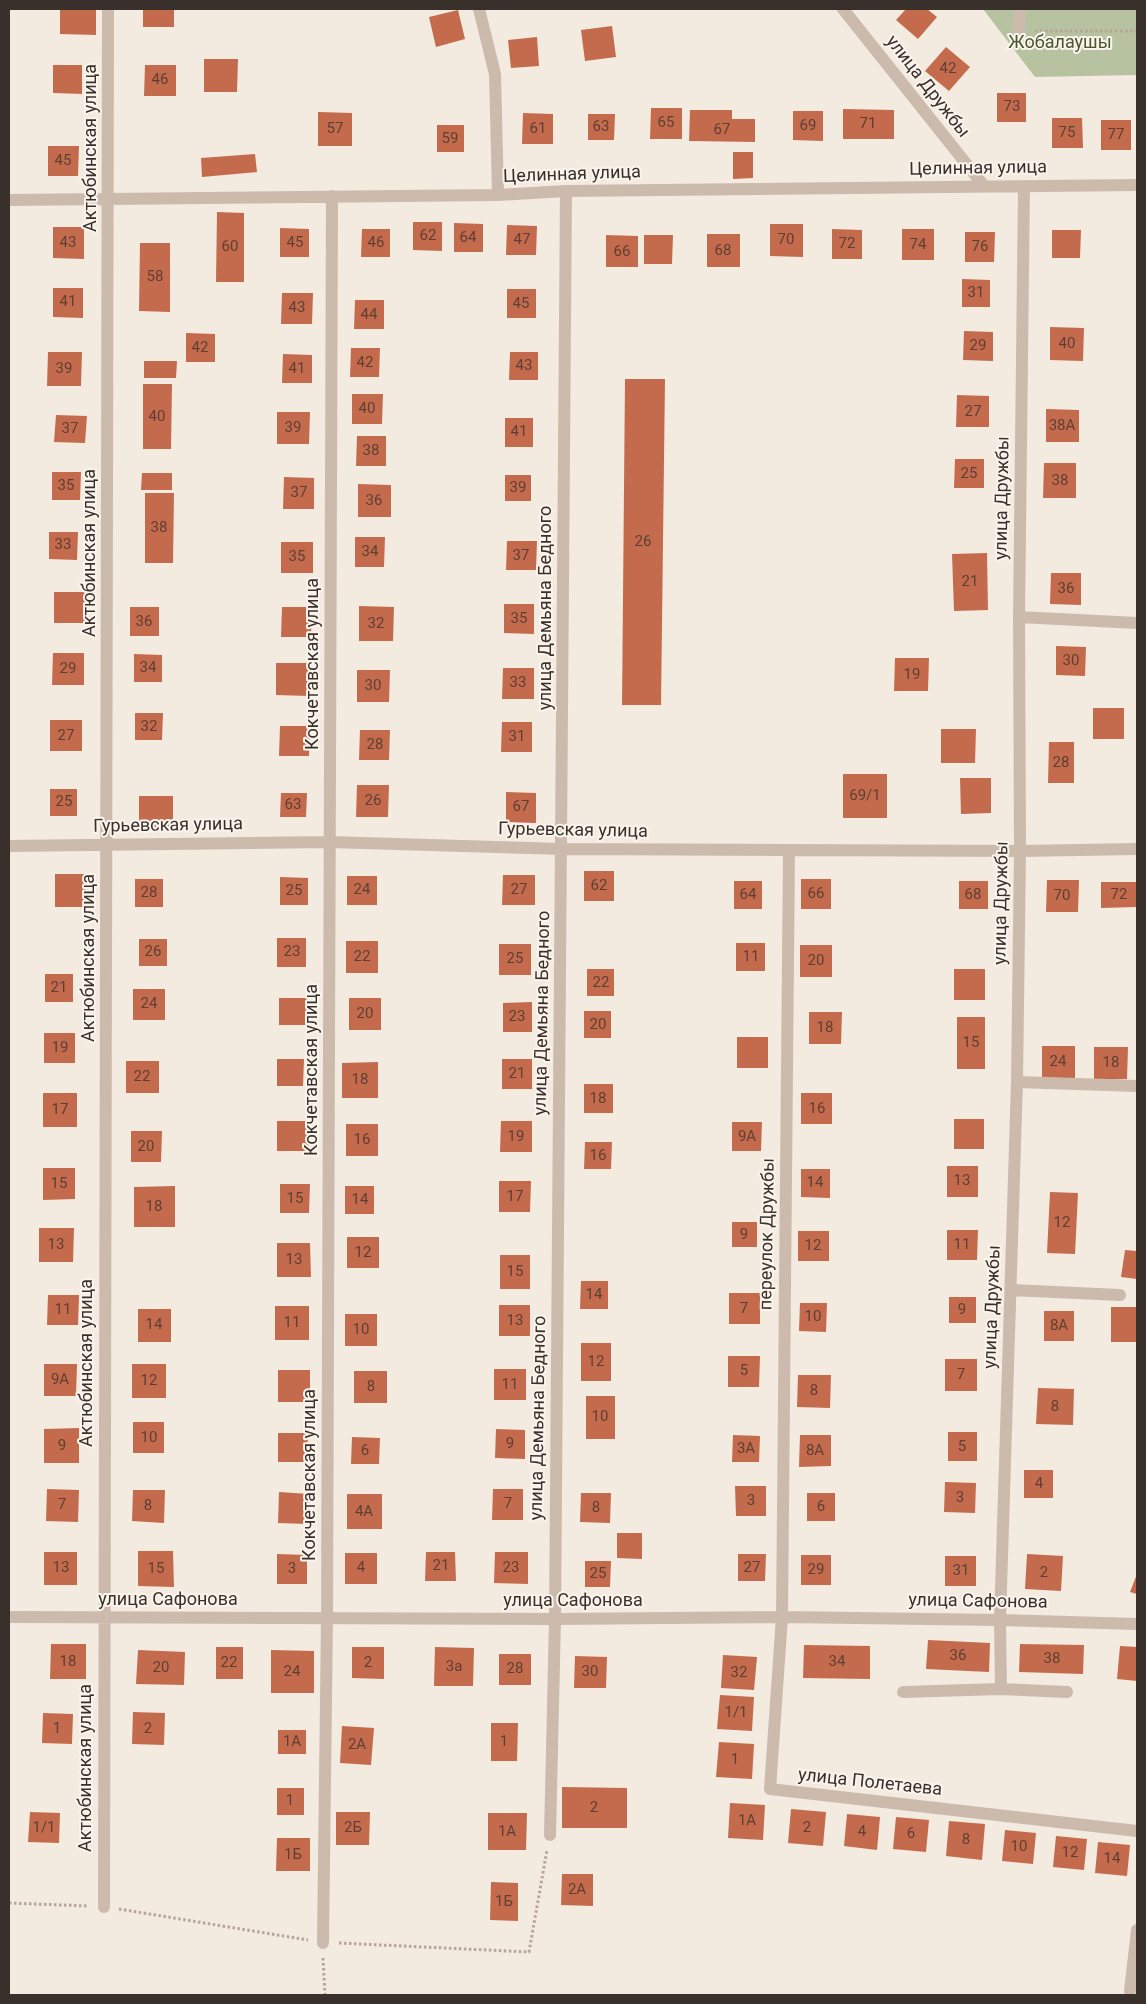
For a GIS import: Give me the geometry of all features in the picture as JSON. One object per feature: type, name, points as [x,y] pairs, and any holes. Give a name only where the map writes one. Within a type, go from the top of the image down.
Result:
[{"type":"street","name":"Актюбинская улица","points":[[104,1906],[108,9]]},
{"type":"street","points":[[479,9],[495,74],[498,194]]},
{"type":"street","name":"улица Дружбы","points":[[843,9],[984,186]]},
{"type":"street","points":[[1018,31],[1020,9]]},
{"type":"street","name":"Целинная улица","points":[[9,200],[498,194],[566,191],[1137,185]]},
{"type":"street","name":"улица Дружбы","points":[[1001,1689],[1000,1620],[1017,1082],[1020,851],[1019,617],[1024,186]]},
{"type":"street","name":"улица Демьяна Бедного","points":[[550,1834],[555,1619],[566,191]]},
{"type":"street","name":"Кокчетавская улица","points":[[323,1943],[327,1617],[332,196]]},
{"type":"street","points":[[1019,617],[1137,623]]},
{"type":"street","name":"Гурьевская улица","points":[[9,846],[330,842],[562,849],[1020,851],[1137,849]]},
{"type":"street","name":"переулок Дружбы","points":[[782,1617],[789,850]]},
{"type":"street","points":[[1017,1082],[1137,1086]]},
{"type":"street","points":[[1011,1290],[1120,1295]]},
{"type":"street","name":"улица Сафонова","points":[[9,1616],[555,1619],[782,1617],[1137,1624]]},
{"type":"street","name":"улица Полетаева","points":[[782,1617],[770,1789],[1137,1831]]},
{"type":"street","points":[[903,1692],[1001,1689],[1067,1692]]},
{"type":"street","points":[[1130,1991],[1137,1930]]},
{"type":"path","points":[[1018,31],[1137,30]]},
{"type":"path","points":[[323,1943],[325,1995]]},
{"type":"green space","name":"Жобалаушы","points":[[983,9],[1137,9],[1137,75],[1035,77]]},
{"type":"building","points":[[60,9],[96,9],[96,35],[60,34]]},
{"type":"building","points":[[143,9],[174,9],[174,27],[143,27]]},
{"type":"building","points":[[906,9],[927,9],[937,17],[918,39],[896,20]]},
{"type":"building","points":[[458,10],[465,39],[436,47],[429,17]]},
{"type":"building","points":[[612,26],[616,57],[585,61],[581,30]]},
{"type":"building","points":[[537,37],[539,66],[511,68],[508,40]]},
{"type":"building","points":[[946,47],[970,67],[949,91],[925,71]]},
{"type":"building","points":[[204,59],[238,59],[237,92],[204,92]]},
{"type":"building","points":[[53,65],[82,65],[82,94],[53,93]]},
{"type":"building","points":[[145,65],[176,65],[176,96],[144,96]]},
{"type":"building","points":[[997,93],[1026,93],[1026,122],[997,122]]},
{"type":"building","points":[[651,108],[682,108],[682,139],[650,139]]},
{"type":"building","points":[[843,109],[894,110],[894,139],[843,139]]},
{"type":"building","points":[[690,110],[732,110],[732,119],[755,119],[755,142],[689,141]]},
{"type":"building","points":[[793,111],[823,111],[823,141],[793,140]]},
{"type":"building","points":[[318,112],[352,113],[352,146],[318,146]]},
{"type":"building","points":[[523,113],[553,114],[553,144],[522,144]]},
{"type":"building","points":[[588,114],[615,114],[614,140],[588,140]]},
{"type":"building","points":[[1052,118],[1082,118],[1083,148],[1052,148]]},
{"type":"building","points":[[1101,120],[1131,120],[1131,150],[1101,150]]},
{"type":"building","points":[[437,125],[464,125],[464,152],[437,152]]},
{"type":"building","points":[[48,146],[79,146],[78,176],[48,176]]},
{"type":"building","points":[[733,152],[753,152],[753,178],[733,179]]},
{"type":"building","points":[[255,154],[257,172],[202,177],[201,158]]},
{"type":"building","points":[[217,212],[244,213],[244,282],[216,282]]},
{"type":"building","points":[[413,222],[442,222],[442,251],[413,250]]},
{"type":"building","points":[[454,223],[483,224],[483,252],[454,252]]},
{"type":"building","points":[[770,224],[803,224],[803,257],[770,256]]},
{"type":"building","points":[[507,225],[537,226],[536,255],[506,255]]},
{"type":"building","points":[[53,227],[84,227],[84,259],[53,258]]},
{"type":"building","points":[[280,228],[309,229],[309,257],[280,257]]},
{"type":"building","points":[[362,229],[390,229],[390,257],[361,257]]},
{"type":"building","points":[[832,229],[862,230],[862,259],[832,259]]},
{"type":"building","points":[[902,229],[934,229],[934,260],[902,260]]},
{"type":"building","points":[[1052,230],[1081,230],[1080,258],[1052,258]]},
{"type":"building","points":[[965,232],[995,232],[994,262],[965,262]]},
{"type":"building","points":[[707,234],[740,234],[740,267],[707,267]]},
{"type":"building","points":[[606,235],[638,236],[638,267],[606,267]]},
{"type":"building","points":[[644,235],[673,235],[672,264],[644,264]]},
{"type":"building","points":[[140,243],[170,243],[170,312],[139,311]]},
{"type":"building","points":[[962,279],[990,280],[990,307],[962,307]]},
{"type":"building","points":[[53,288],[83,288],[83,318],[53,317]]},
{"type":"building","points":[[507,289],[536,289],[536,318],[507,318]]},
{"type":"building","points":[[282,293],[313,293],[312,324],[281,324]]},
{"type":"building","points":[[355,300],[384,300],[384,329],[354,329]]},
{"type":"building","points":[[1050,327],[1084,328],[1083,361],[1050,360]]},
{"type":"building","points":[[964,331],[993,332],[993,361],[963,360]]},
{"type":"building","points":[[186,333],[215,334],[215,362],[186,362]]},
{"type":"building","points":[[351,348],[380,348],[379,377],[350,377]]},
{"type":"building","points":[[48,352],[82,352],[81,386],[47,386]]},
{"type":"building","points":[[510,352],[538,352],[538,380],[509,380]]},
{"type":"building","points":[[283,354],[312,355],[312,383],[282,383]]},
{"type":"building","points":[[144,361],[177,361],[176,378],[144,378]]},
{"type":"building","points":[[625,379],[665,379],[661,705],[622,705]]},
{"type":"building","points":[[143,384],[172,384],[171,449],[143,449]]},
{"type":"building","points":[[352,394],[383,394],[382,424],[352,424]]},
{"type":"building","points":[[957,395],[989,396],[989,427],[956,427]]},
{"type":"building","points":[[1046,409],[1079,410],[1079,442],[1046,442]]},
{"type":"building","points":[[277,412],[310,412],[309,444],[277,444]]},
{"type":"building","points":[[56,415],[87,416],[85,443],[54,442]]},
{"type":"building","points":[[505,418],[533,418],[533,447],[505,447]]},
{"type":"building","points":[[357,436],[386,436],[386,466],[356,466]]},
{"type":"building","points":[[955,459],[984,459],[984,488],[954,488]]},
{"type":"building","points":[[1044,463],[1076,463],[1076,498],[1043,498]]},
{"type":"building","points":[[52,472],[81,472],[80,500],[52,500]]},
{"type":"building","points":[[142,473],[172,473],[172,490],[141,490]]},
{"type":"building","points":[[505,475],[531,475],[531,501],[505,501]]},
{"type":"building","points":[[284,477],[314,478],[314,509],[283,509]]},
{"type":"building","points":[[358,484],[391,485],[391,517],[358,517]]},
{"type":"building","points":[[145,493],[174,493],[173,563],[145,563]]},
{"type":"building","points":[[49,532],[78,532],[77,560],[49,559]]},
{"type":"building","points":[[355,537],[385,537],[384,567],[355,567]]},
{"type":"building","points":[[507,541],[537,541],[536,570],[506,570]]},
{"type":"building","points":[[281,542],[313,542],[313,573],[281,573]]},
{"type":"building","points":[[987,553],[988,610],[954,611],[952,554]]},
{"type":"building","points":[[1051,573],[1081,573],[1081,605],[1050,604]]},
{"type":"building","points":[[54,592],[88,592],[88,623],[54,623]]},
{"type":"building","points":[[504,604],[534,604],[534,634],[504,633]]},
{"type":"building","points":[[359,606],[394,607],[393,641],[359,641]]},
{"type":"building","points":[[130,607],[159,607],[159,636],[130,636]]},
{"type":"building","points":[[282,607],[312,607],[311,637],[281,637]]},
{"type":"building","points":[[1056,646],[1086,647],[1085,676],[1056,675]]},
{"type":"building","points":[[53,653],[84,653],[84,685],[52,685]]},
{"type":"building","points":[[134,654],[162,655],[162,682],[134,682]]},
{"type":"building","points":[[895,658],[929,658],[928,691],[894,691]]},
{"type":"building","points":[[276,663],[309,663],[309,696],[276,695]]},
{"type":"building","points":[[503,668],[534,668],[534,699],[502,699]]},
{"type":"building","points":[[357,670],[390,670],[389,702],[357,702]]},
{"type":"building","points":[[1093,708],[1124,708],[1124,739],[1093,739]]},
{"type":"building","points":[[135,713],[163,713],[162,740],[135,740]]},
{"type":"building","points":[[50,720],[82,720],[82,751],[50,751]]},
{"type":"building","points":[[502,722],[532,722],[532,752],[501,752]]},
{"type":"building","points":[[280,726],[310,726],[309,756],[279,756]]},
{"type":"building","points":[[941,729],[976,729],[975,763],[941,763]]},
{"type":"building","points":[[360,730],[390,730],[389,760],[359,760]]},
{"type":"building","points":[[1049,742],[1074,742],[1074,783],[1048,783]]},
{"type":"building","points":[[843,774],[887,774],[887,818],[843,818]]},
{"type":"building","points":[[960,778],[991,778],[991,813],[961,814]]},
{"type":"building","points":[[357,785],[389,785],[388,817],[356,817]]},
{"type":"building","points":[[50,789],[77,789],[77,816],[50,816]]},
{"type":"building","points":[[506,792],[536,793],[536,823],[506,822]]},
{"type":"building","points":[[281,793],[307,793],[306,817],[280,817]]},
{"type":"building","points":[[139,796],[173,796],[173,830],[139,830]]},
{"type":"building","points":[[584,871],[614,871],[614,901],[584,901]]},
{"type":"building","points":[[55,874],[86,874],[86,907],[55,907]]},
{"type":"building","points":[[503,875],[535,875],[535,905],[502,905]]},
{"type":"building","points":[[347,876],[377,876],[377,905],[347,905]]},
{"type":"building","points":[[280,877],[308,878],[308,905],[280,905]]},
{"type":"building","points":[[135,879],[163,879],[163,907],[135,907]]},
{"type":"building","points":[[801,879],[831,879],[831,909],[801,909]]},
{"type":"building","points":[[1047,880],[1079,880],[1078,912],[1046,912]]},
{"type":"building","points":[[734,881],[762,881],[762,909],[734,909]]},
{"type":"building","points":[[959,881],[988,881],[988,909],[959,909]]},
{"type":"building","points":[[1101,882],[1137,882],[1137,907],[1101,908]]},
{"type":"building","points":[[277,938],[306,938],[306,967],[277,967]]},
{"type":"building","points":[[139,939],[167,939],[167,966],[139,966]]},
{"type":"building","points":[[346,941],[378,941],[378,973],[346,973]]},
{"type":"building","points":[[736,943],[765,943],[765,971],[736,971]]},
{"type":"building","points":[[499,944],[531,944],[531,975],[499,975]]},
{"type":"building","points":[[800,945],[832,945],[832,977],[800,977]]},
{"type":"building","points":[[587,969],[614,969],[614,996],[587,996]]},
{"type":"building","points":[[954,969],[985,969],[985,1000],[954,1000]]},
{"type":"building","points":[[45,974],[73,974],[73,1002],[45,1002]]},
{"type":"building","points":[[133,989],[165,989],[165,1020],[133,1020]]},
{"type":"building","points":[[279,998],[307,998],[306,1025],[279,1025]]},
{"type":"building","points":[[349,998],[381,998],[381,1030],[349,1030]]},
{"type":"building","points":[[532,1002],[532,1032],[503,1032],[503,1003]]},
{"type":"building","points":[[584,1011],[611,1011],[611,1038],[584,1038]]},
{"type":"building","points":[[809,1012],[842,1012],[841,1044],[809,1044]]},
{"type":"building","points":[[957,1017],[985,1017],[985,1069],[957,1069]]},
{"type":"building","points":[[44,1033],[75,1033],[75,1063],[44,1063]]},
{"type":"building","points":[[737,1037],[768,1037],[768,1068],[737,1068]]},
{"type":"building","points":[[1042,1046],[1075,1046],[1075,1078],[1042,1079]]},
{"type":"building","points":[[1094,1047],[1128,1047],[1127,1079],[1094,1080]]},
{"type":"building","points":[[277,1059],[304,1059],[303,1086],[277,1086]]},
{"type":"building","points":[[502,1059],[532,1059],[532,1089],[502,1089]]},
{"type":"building","points":[[126,1061],[159,1061],[159,1093],[126,1093]]},
{"type":"building","points":[[378,1062],[378,1098],[342,1098],[342,1063]]},
{"type":"building","points":[[584,1084],[613,1084],[613,1113],[584,1113]]},
{"type":"building","points":[[43,1093],[77,1093],[77,1127],[43,1127]]},
{"type":"building","points":[[801,1093],[832,1093],[832,1124],[801,1124]]},
{"type":"building","points":[[954,1119],[984,1119],[984,1149],[954,1149]]},
{"type":"building","points":[[277,1121],[308,1121],[309,1151],[277,1151]]},
{"type":"building","points":[[501,1121],[532,1121],[532,1152],[500,1152]]},
{"type":"building","points":[[732,1122],[762,1122],[761,1151],[732,1151]]},
{"type":"building","points":[[346,1124],[378,1124],[378,1156],[346,1156]]},
{"type":"building","points":[[131,1131],[162,1131],[161,1162],[131,1162]]},
{"type":"building","points":[[585,1142],[612,1142],[611,1169],[584,1169]]},
{"type":"building","points":[[947,1166],[978,1166],[978,1197],[947,1197]]},
{"type":"building","points":[[43,1168],[75,1168],[75,1199],[43,1200]]},
{"type":"building","points":[[801,1169],[830,1169],[830,1198],[801,1197]]},
{"type":"building","points":[[499,1181],[531,1181],[530,1212],[499,1212]]},
{"type":"building","points":[[280,1184],[310,1184],[309,1213],[280,1213]]},
{"type":"building","points":[[175,1186],[175,1227],[134,1227],[134,1187]]},
{"type":"building","points":[[345,1186],[374,1186],[374,1214],[345,1214]]},
{"type":"building","points":[[1050,1192],[1078,1193],[1075,1254],[1047,1253]]},
{"type":"building","points":[[732,1222],[757,1222],[757,1247],[732,1247]]},
{"type":"building","points":[[39,1228],[74,1228],[73,1262],[39,1262]]},
{"type":"building","points":[[947,1230],[978,1230],[977,1260],[947,1260]]},
{"type":"building","points":[[798,1231],[829,1231],[829,1261],[798,1261]]},
{"type":"building","points":[[347,1237],[379,1237],[379,1268],[347,1268]]},
{"type":"building","points":[[277,1243],[310,1243],[311,1277],[277,1277]]},
{"type":"building","points":[[1125,1250],[1137,1251],[1137,1279],[1121,1277]]},
{"type":"building","points":[[500,1255],[530,1255],[530,1289],[500,1289]]},
{"type":"building","points":[[581,1281],[608,1281],[608,1309],[580,1309]]},
{"type":"building","points":[[729,1293],[760,1293],[760,1324],[729,1324]]},
{"type":"building","points":[[48,1295],[79,1295],[78,1325],[47,1325]]},
{"type":"building","points":[[949,1297],[976,1297],[976,1323],[949,1323]]},
{"type":"building","points":[[800,1303],[827,1303],[826,1332],[799,1331]]},
{"type":"building","points":[[499,1305],[530,1305],[530,1336],[499,1336]]},
{"type":"building","points":[[275,1306],[309,1306],[309,1340],[275,1340]]},
{"type":"building","points":[[1111,1307],[1137,1307],[1137,1342],[1111,1342]]},
{"type":"building","points":[[138,1309],[171,1309],[171,1342],[138,1342]]},
{"type":"building","points":[[1044,1311],[1074,1311],[1074,1341],[1044,1341]]},
{"type":"building","points":[[345,1314],[377,1314],[377,1346],[345,1346]]},
{"type":"building","points":[[581,1343],[611,1343],[611,1381],[581,1381]]},
{"type":"building","points":[[728,1356],[760,1356],[759,1387],[728,1387]]},
{"type":"building","points":[[945,1359],[977,1359],[977,1391],[945,1391]]},
{"type":"building","points":[[44,1364],[77,1364],[76,1396],[44,1396]]},
{"type":"building","points":[[132,1364],[166,1364],[166,1398],[132,1398]]},
{"type":"building","points":[[494,1369],[526,1369],[526,1400],[494,1400]]},
{"type":"building","points":[[278,1370],[310,1370],[310,1402],[278,1402]]},
{"type":"building","points":[[354,1371],[387,1371],[387,1403],[354,1403]]},
{"type":"building","points":[[798,1375],[831,1375],[830,1408],[797,1407]]},
{"type":"building","points":[[1038,1388],[1074,1389],[1073,1425],[1036,1424]]},
{"type":"building","points":[[586,1396],[615,1396],[615,1439],[586,1439]]},
{"type":"building","points":[[133,1422],[164,1422],[164,1453],[133,1453]]},
{"type":"building","points":[[79,1428],[79,1463],[44,1463],[44,1429]]},
{"type":"building","points":[[496,1429],[525,1430],[525,1459],[495,1458]]},
{"type":"building","points":[[948,1432],[977,1432],[977,1461],[948,1461]]},
{"type":"building","points":[[278,1433],[308,1433],[307,1462],[278,1462]]},
{"type":"building","points":[[733,1435],[760,1436],[759,1462],[732,1462]]},
{"type":"building","points":[[800,1435],[831,1435],[831,1466],[799,1467]]},
{"type":"building","points":[[352,1437],[380,1438],[379,1464],[351,1464]]},
{"type":"building","points":[[1024,1470],[1053,1470],[1053,1498],[1024,1498]]},
{"type":"building","points":[[945,1482],[976,1483],[975,1513],[944,1512]]},
{"type":"building","points":[[735,1486],[766,1486],[766,1516],[736,1516]]},
{"type":"building","points":[[47,1489],[79,1490],[78,1522],[46,1521]]},
{"type":"building","points":[[493,1489],[523,1489],[523,1520],[492,1520]]},
{"type":"building","points":[[133,1490],[165,1490],[164,1523],[132,1521]]},
{"type":"building","points":[[279,1492],[309,1494],[308,1524],[278,1523]]},
{"type":"building","points":[[581,1493],[611,1493],[610,1523],[580,1522]]},
{"type":"building","points":[[807,1493],[835,1493],[835,1521],[807,1521]]},
{"type":"building","points":[[347,1494],[382,1494],[382,1529],[347,1529]]},
{"type":"building","points":[[617,1533],[642,1533],[642,1559],[617,1558]]},
{"type":"building","points":[[138,1551],[173,1551],[174,1587],[138,1586]]},
{"type":"building","points":[[44,1552],[77,1552],[77,1585],[44,1585]]},
{"type":"building","points":[[426,1552],[455,1552],[456,1581],[425,1581]]},
{"type":"building","points":[[495,1552],[528,1552],[528,1584],[494,1583]]},
{"type":"building","points":[[345,1553],[377,1553],[377,1584],[345,1584]]},
{"type":"building","points":[[277,1554],[307,1555],[307,1584],[277,1584]]},
{"type":"building","points":[[738,1554],[766,1554],[765,1581],[738,1581]]},
{"type":"building","points":[[1027,1554],[1063,1556],[1061,1591],[1025,1589]]},
{"type":"building","points":[[801,1555],[831,1555],[831,1585],[801,1585]]},
{"type":"building","points":[[945,1556],[976,1556],[976,1586],[945,1586]]},
{"type":"building","points":[[585,1561],[611,1561],[610,1587],[585,1587]]},
{"type":"building","points":[[1137,1574],[1137,1594],[1130,1592]]},
{"type":"building","points":[[928,1640],[990,1643],[989,1672],[926,1669]]},
{"type":"building","points":[[51,1644],[86,1644],[86,1679],[50,1679]]},
{"type":"building","points":[[1020,1644],[1084,1645],[1083,1674],[1019,1672]]},
{"type":"building","points":[[804,1645],[870,1646],[870,1679],[803,1678]]},
{"type":"building","points":[[1120,1646],[1137,1647],[1137,1681],[1117,1679]]},
{"type":"building","points":[[216,1647],[243,1647],[243,1679],[216,1679]]},
{"type":"building","points":[[352,1647],[384,1647],[384,1679],[352,1678]]},
{"type":"building","points":[[435,1647],[474,1648],[473,1686],[434,1686]]},
{"type":"building","points":[[138,1650],[185,1652],[184,1685],[136,1684]]},
{"type":"building","points":[[271,1650],[314,1651],[314,1693],[271,1693]]},
{"type":"building","points":[[499,1654],[531,1654],[531,1685],[499,1685]]},
{"type":"building","points":[[723,1655],[757,1657],[754,1690],[721,1688]]},
{"type":"building","points":[[575,1656],[607,1657],[606,1688],[574,1688]]},
{"type":"building","points":[[720,1695],[754,1697],[752,1731],[717,1729]]},
{"type":"building","points":[[133,1712],[165,1713],[164,1745],[132,1744]]},
{"type":"building","points":[[43,1713],[73,1714],[72,1744],[42,1743]]},
{"type":"building","points":[[491,1723],[518,1723],[517,1761],[491,1761]]},
{"type":"building","points":[[342,1726],[374,1728],[371,1765],[340,1763]]},
{"type":"building","points":[[278,1730],[306,1730],[306,1754],[278,1754]]},
{"type":"building","points":[[719,1742],[754,1744],[752,1779],[716,1777]]},
{"type":"building","points":[[562,1787],[627,1788],[627,1828],[562,1828]]},
{"type":"building","points":[[277,1788],[304,1788],[304,1815],[277,1815]]},
{"type":"building","points":[[730,1803],[765,1805],[763,1840],[728,1838]]},
{"type":"building","points":[[791,1809],[826,1812],[823,1846],[788,1843]]},
{"type":"building","points":[[30,1812],[60,1813],[59,1843],[28,1842]]},
{"type":"building","points":[[336,1812],[370,1812],[369,1845],[336,1845]]},
{"type":"building","points":[[488,1813],[527,1813],[526,1850],[488,1850]]},
{"type":"building","points":[[847,1814],[880,1817],[877,1850],[844,1846]]},
{"type":"building","points":[[896,1817],[929,1820],[926,1852],[893,1849]]},
{"type":"building","points":[[949,1821],[985,1824],[982,1860],[946,1856]]},
{"type":"building","points":[[1005,1830],[1036,1833],[1033,1864],[1002,1861]]},
{"type":"building","points":[[1056,1836],[1087,1839],[1084,1870],[1053,1867]]},
{"type":"building","points":[[277,1838],[310,1838],[310,1871],[276,1871]]},
{"type":"building","points":[[1098,1842],[1130,1845],[1127,1876],[1095,1873]]},
{"type":"building","points":[[562,1874],[593,1874],[593,1906],[561,1905]]},
{"type":"building","points":[[491,1882],[518,1883],[518,1921],[490,1920]]}]
